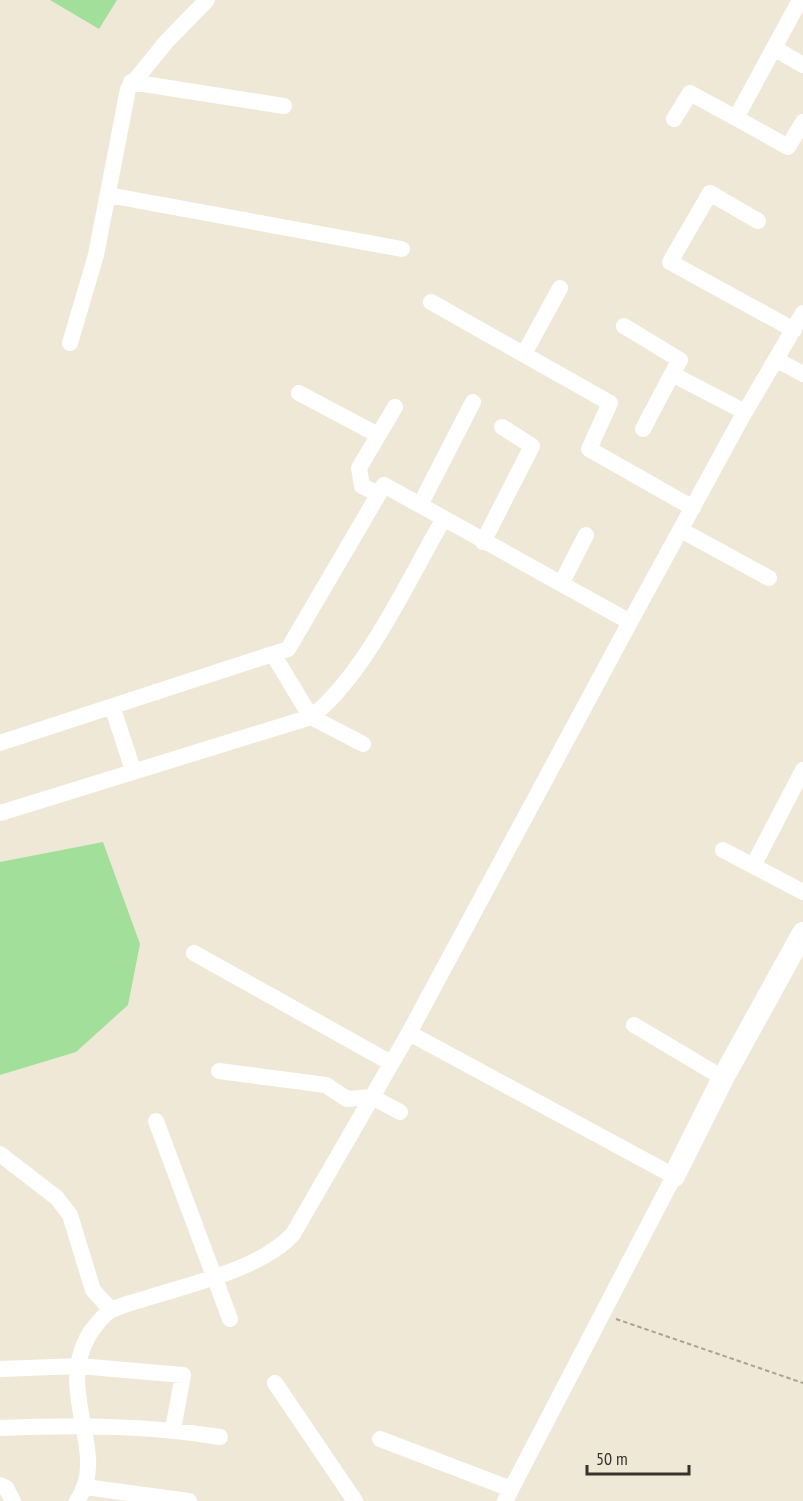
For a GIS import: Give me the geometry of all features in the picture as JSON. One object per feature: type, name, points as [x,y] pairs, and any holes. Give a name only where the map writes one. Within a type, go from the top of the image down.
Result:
[{"type":"street","points":[[70,343],[96,255],[125,97],[131,82],[207,0]]},
{"type":"street","points":[[736,118],[800,0]]},
{"type":"street","points":[[774,48],[803,65]]},
{"type":"street","points":[[131,82],[284,106]]},
{"type":"street","points":[[674,119],[690,93],[788,147],[803,122]]},
{"type":"street","points":[[758,221],[710,194],[670,261],[794,330]]},
{"type":"street","points":[[108,195],[402,249]]},
{"type":"street","points":[[524,354],[560,288]]},
{"type":"street","points":[[431,302],[610,403],[589,449],[693,508]]},
{"type":"street","points":[[189,1501],[81,1494],[89,1473],[89,1450],[81,1424],[76,1392],[79,1366],[90,1333],[111,1310],[216,1276],[270,1253],[293,1234],[409,1033],[630,622],[803,313]]},
{"type":"street","points":[[624,326],[680,360],[643,429]]},
{"type":"street","points":[[777,360],[803,374]]},
{"type":"street","points":[[672,374],[746,412]]},
{"type":"street","points":[[299,393],[378,435]]},
{"type":"street","points":[[420,505],[473,402]]},
{"type":"street","points":[[379,494],[362,486],[359,468],[395,407]]},
{"type":"street","points":[[483,542],[532,446],[502,427]]},
{"type":"street","points":[[0,743],[274,656],[288,649],[384,485],[443,520],[562,582],[630,622]]},
{"type":"street","points":[[0,813],[133,770],[312,717],[325,706],[358,668],[443,520]]},
{"type":"street","points":[[681,530],[769,578]]},
{"type":"street","points":[[562,582],[586,535]]},
{"type":"street","points":[[274,656],[312,717],[363,744]]},
{"type":"street","points":[[112,706],[133,770]]},
{"type":"street","points":[[753,866],[803,770]]},
{"type":"street","points":[[723,850],[803,892]]},
{"type":"street","points":[[380,1439],[508,1495],[723,1078],[803,933]]},
{"type":"street","points":[[194,953],[391,1063]]},
{"type":"street","points":[[634,1024],[723,1078]]},
{"type":"street","points":[[409,1033],[674,1176]]},
{"type":"street","points":[[219,1071],[326,1085],[347,1099],[372,1097],[400,1112]]},
{"type":"street","points":[[156,1121],[216,1276],[230,1319]]},
{"type":"street","points":[[0,1154],[57,1198],[70,1215],[93,1290],[111,1310]]},
{"type":"street","points":[[0,1369],[79,1366],[183,1375],[173,1429]]},
{"type":"street","points":[[275,1383],[355,1501]]},
{"type":"street","points":[[0,1428],[81,1424],[173,1429],[220,1437]]},
{"type":"street","points":[[0,1485],[6,1488],[13,1501]]},
{"type":"path","points":[[602,1315],[803,1383]]},
{"type":"green space","points":[[50,0],[117,0],[99,29]]},
{"type":"green space","points":[[103,842],[140,944],[128,1005],[76,1052],[0,1075],[0,862]]}]
